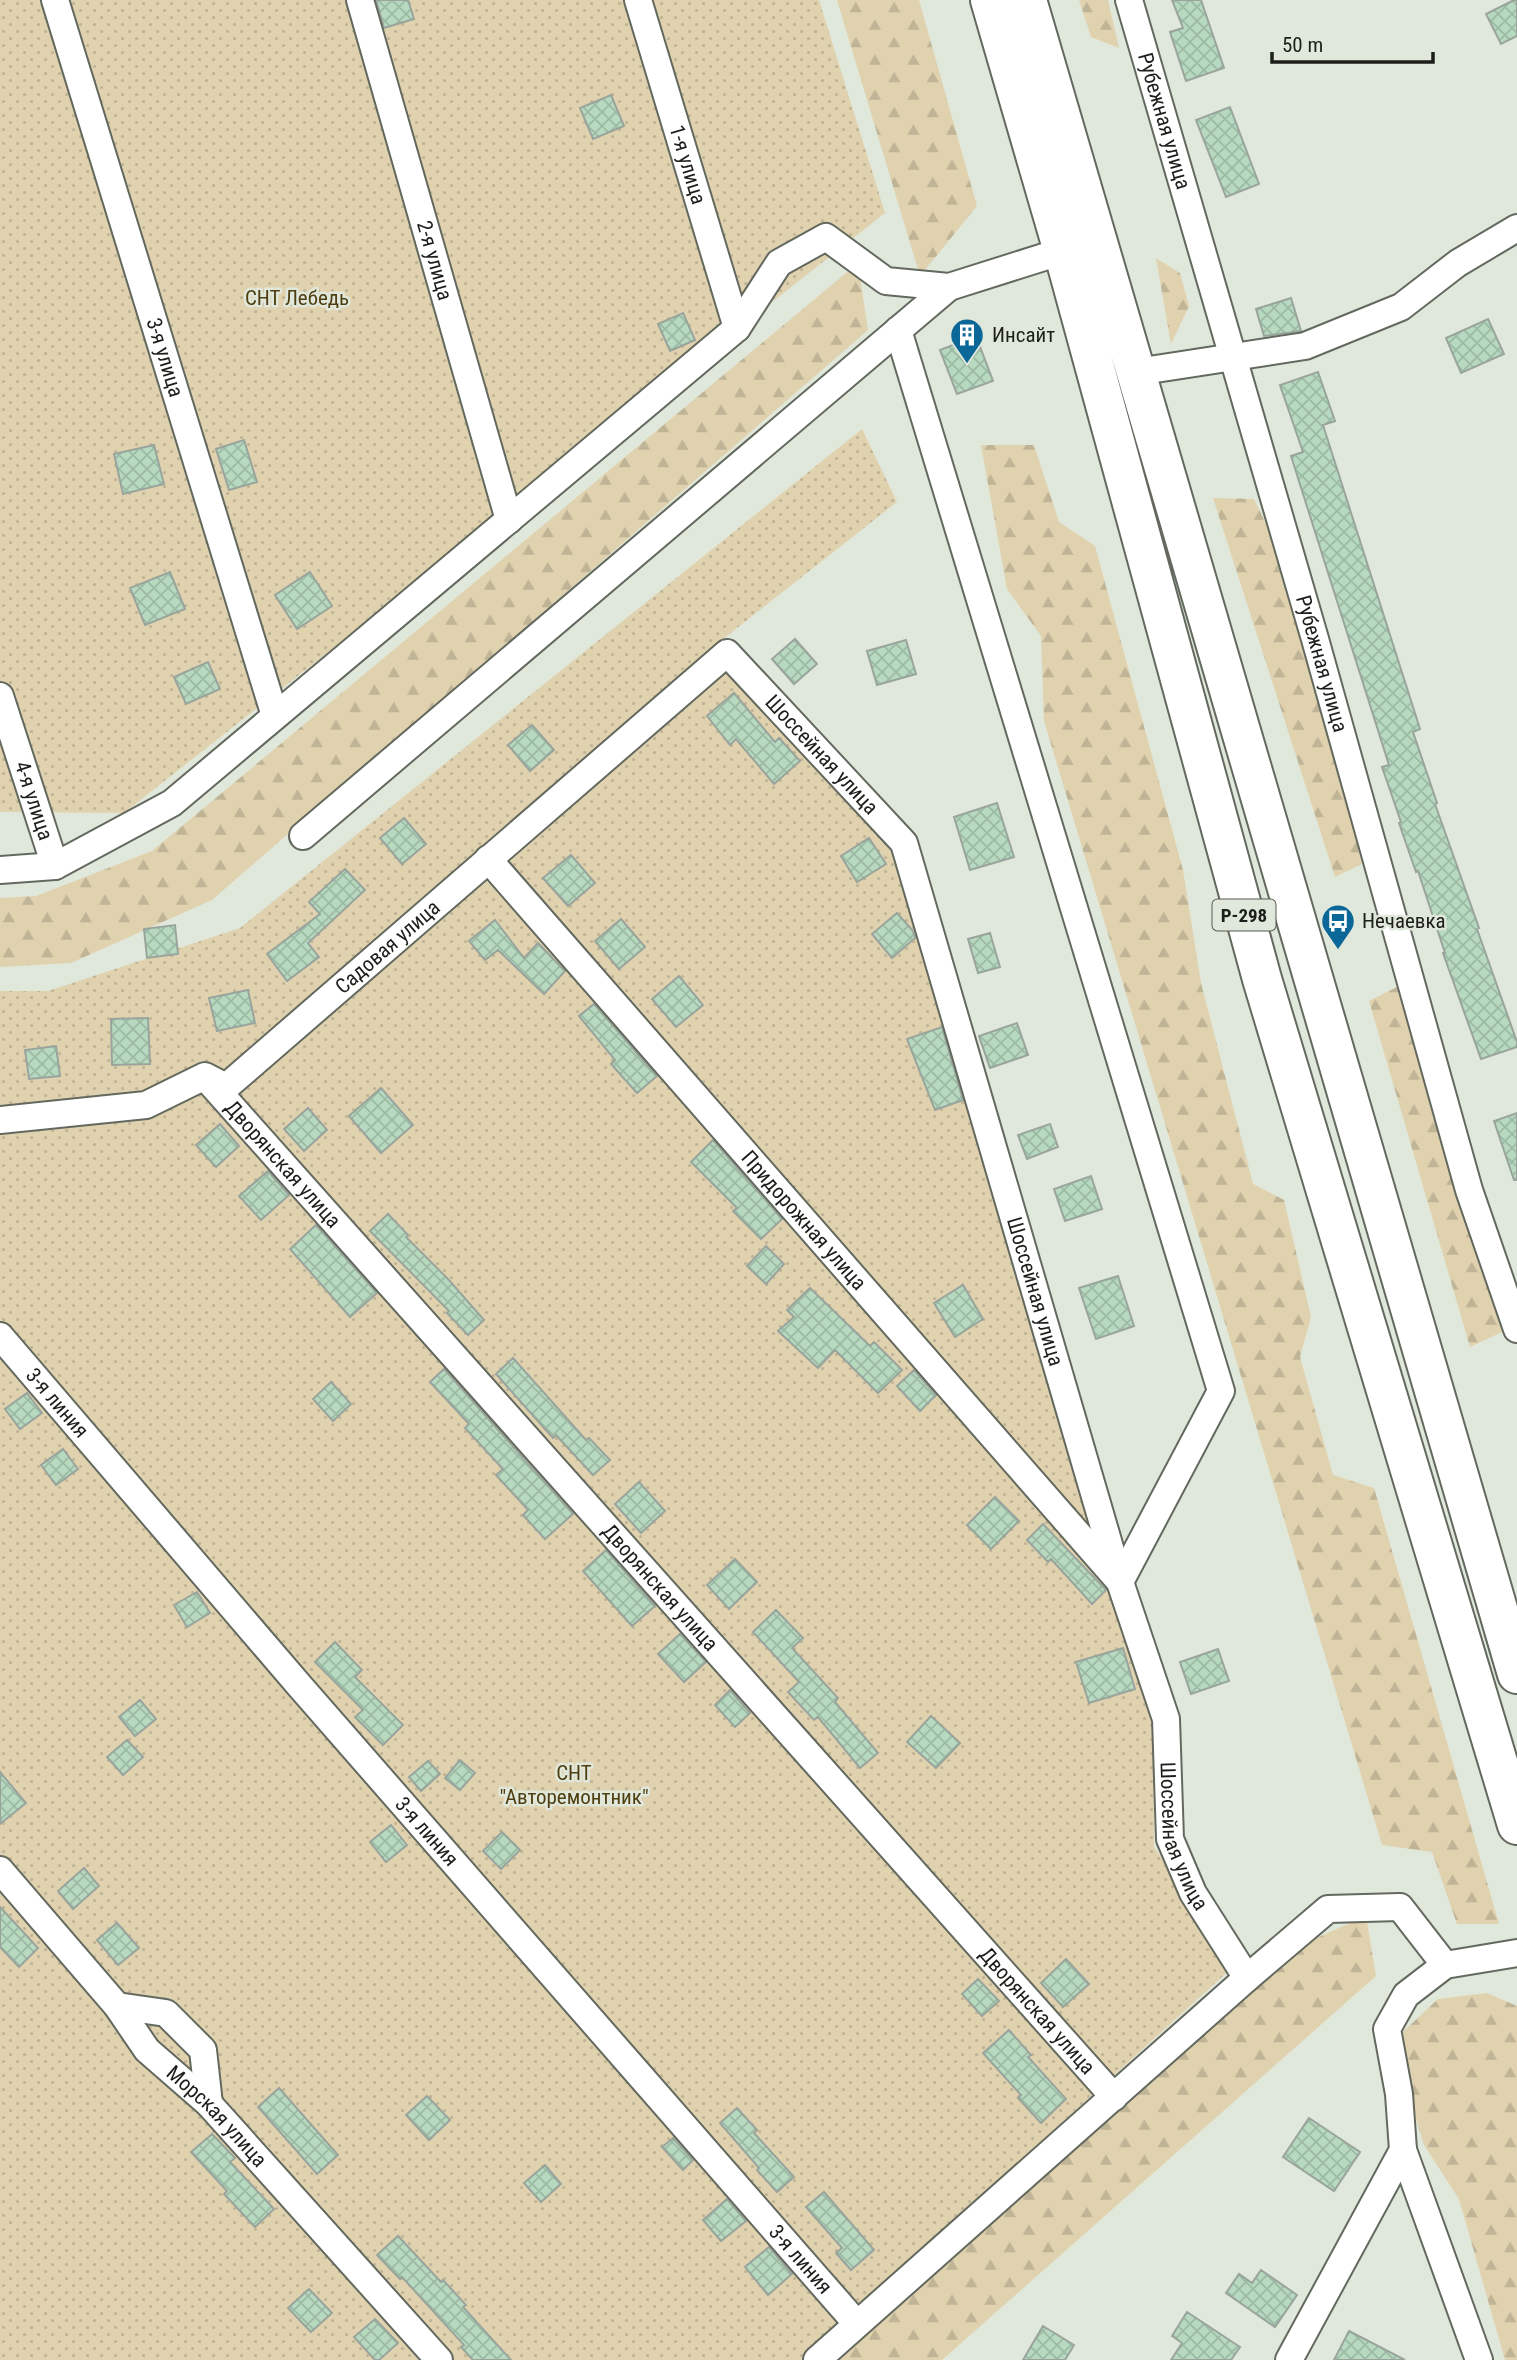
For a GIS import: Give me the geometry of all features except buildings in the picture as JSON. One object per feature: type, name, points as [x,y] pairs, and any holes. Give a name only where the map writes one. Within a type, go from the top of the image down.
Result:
[{"type":"highway","name":"Р-298","points":[[990,0],[1063,251],[1262,979],[1517,1825]]},
{"type":"highway","name":"Р-298","points":[[1027,0],[1517,1674]]},
{"type":"street","name":"3-я улица","points":[[55,0],[275,716]]},
{"type":"street","name":"2-я улица","points":[[360,0],[509,520]]},
{"type":"street","name":"1-я улица","points":[[638,0],[737,328]]},
{"type":"street","name":"Рубежная улица","points":[[1129,0],[1315,639],[1469,1191],[1517,1329]]},
{"type":"street","points":[[1136,372],[1304,346],[1401,307],[1458,264],[1517,228]]},
{"type":"street","points":[[0,870],[55,866],[172,803],[737,328],[779,263],[826,237],[886,281],[949,286],[1063,251]]},
{"type":"street","points":[[303,836],[949,286]]},
{"type":"street","points":[[898,330],[1221,1391],[1121,1582]]},
{"type":"street","name":"Шоссейная улица","points":[[727,653],[904,843],[1121,1582],[1166,1719],[1170,1839],[1193,1893],[1247,1978]]},
{"type":"street","name":"Садовая улица","points":[[205,1076],[226,1087],[727,653]]},
{"type":"street","name":"4-я улица","points":[[0,696],[55,866]]},
{"type":"street","name":"Придорожная улица","points":[[488,859],[1121,1582]]},
{"type":"street","points":[[0,1120],[146,1105],[205,1076]]},
{"type":"street","name":"Дворянская улица","points":[[205,1076],[1114,2097]]},
{"type":"street","name":"3-я линия","points":[[0,1336],[298,1684],[857,2324]]},
{"type":"street","name":"Морская улица","points":[[0,1870],[117,2006],[147,2050],[209,2104],[439,2360]]},
{"type":"street","points":[[817,2360],[1328,1909],[1399,1907],[1445,1965]]},
{"type":"street","points":[[1479,2360],[1403,2150],[1399,2094],[1387,2029],[1406,1995],[1445,1965],[1517,1953]]},
{"type":"street","points":[[117,2006],[166,2012],[203,2050],[209,2104]]},
{"type":"street","points":[[1289,2360],[1403,2150]]},
{"type":"green space","name":"СНТ Лебедь","points":[[0,0],[819,0],[885,213],[124,813],[0,812]]},
{"type":"green space","points":[[837,0],[919,0],[977,206],[920,276]]},
{"type":"green space","points":[[1079,0],[1108,0],[1119,48],[1091,37]]},
{"type":"green space","points":[[1156,258],[1180,273],[1189,306],[1171,344]]},
{"type":"green space","points":[[858,263],[868,330],[212,900],[71,963],[0,967],[0,898],[36,896],[152,851]]},
{"type":"green space","name":"СНТ \"Авторемонтник\"","points":[[862,429],[897,502],[709,650],[892,845],[1153,1717],[1154,1847],[1234,1966],[801,2360],[0,2360],[0,991],[48,991],[240,928]]},
{"type":"green space","points":[[981,445],[1034,445],[1059,522],[1095,546],[1183,870],[1201,983],[1253,1184],[1284,1200],[1311,1317],[1300,1357],[1333,1475],[1374,1488],[1499,1924],[1457,1924],[1432,1852],[1382,1845],[1044,721],[1041,636],[1007,589]]},
{"type":"green space","points":[[1213,498],[1254,499],[1269,530],[1311,661],[1362,864],[1335,877]]},
{"type":"green space","points":[[1397,987],[1502,1332],[1470,1347],[1369,1001]]},
{"type":"green space","points":[[1366,1916],[1376,1976],[942,2360],[830,2360],[1296,1947]]},
{"type":"green space","points":[[1487,1993],[1517,2006],[1517,2360],[1505,2360],[1459,2199],[1424,2145],[1392,2042],[1438,1999]]},
{"type":"place","name":"Инсайт","points":[[967,365]]},
{"type":"place","name":"Нечаевка","points":[[1338,951]]}]
